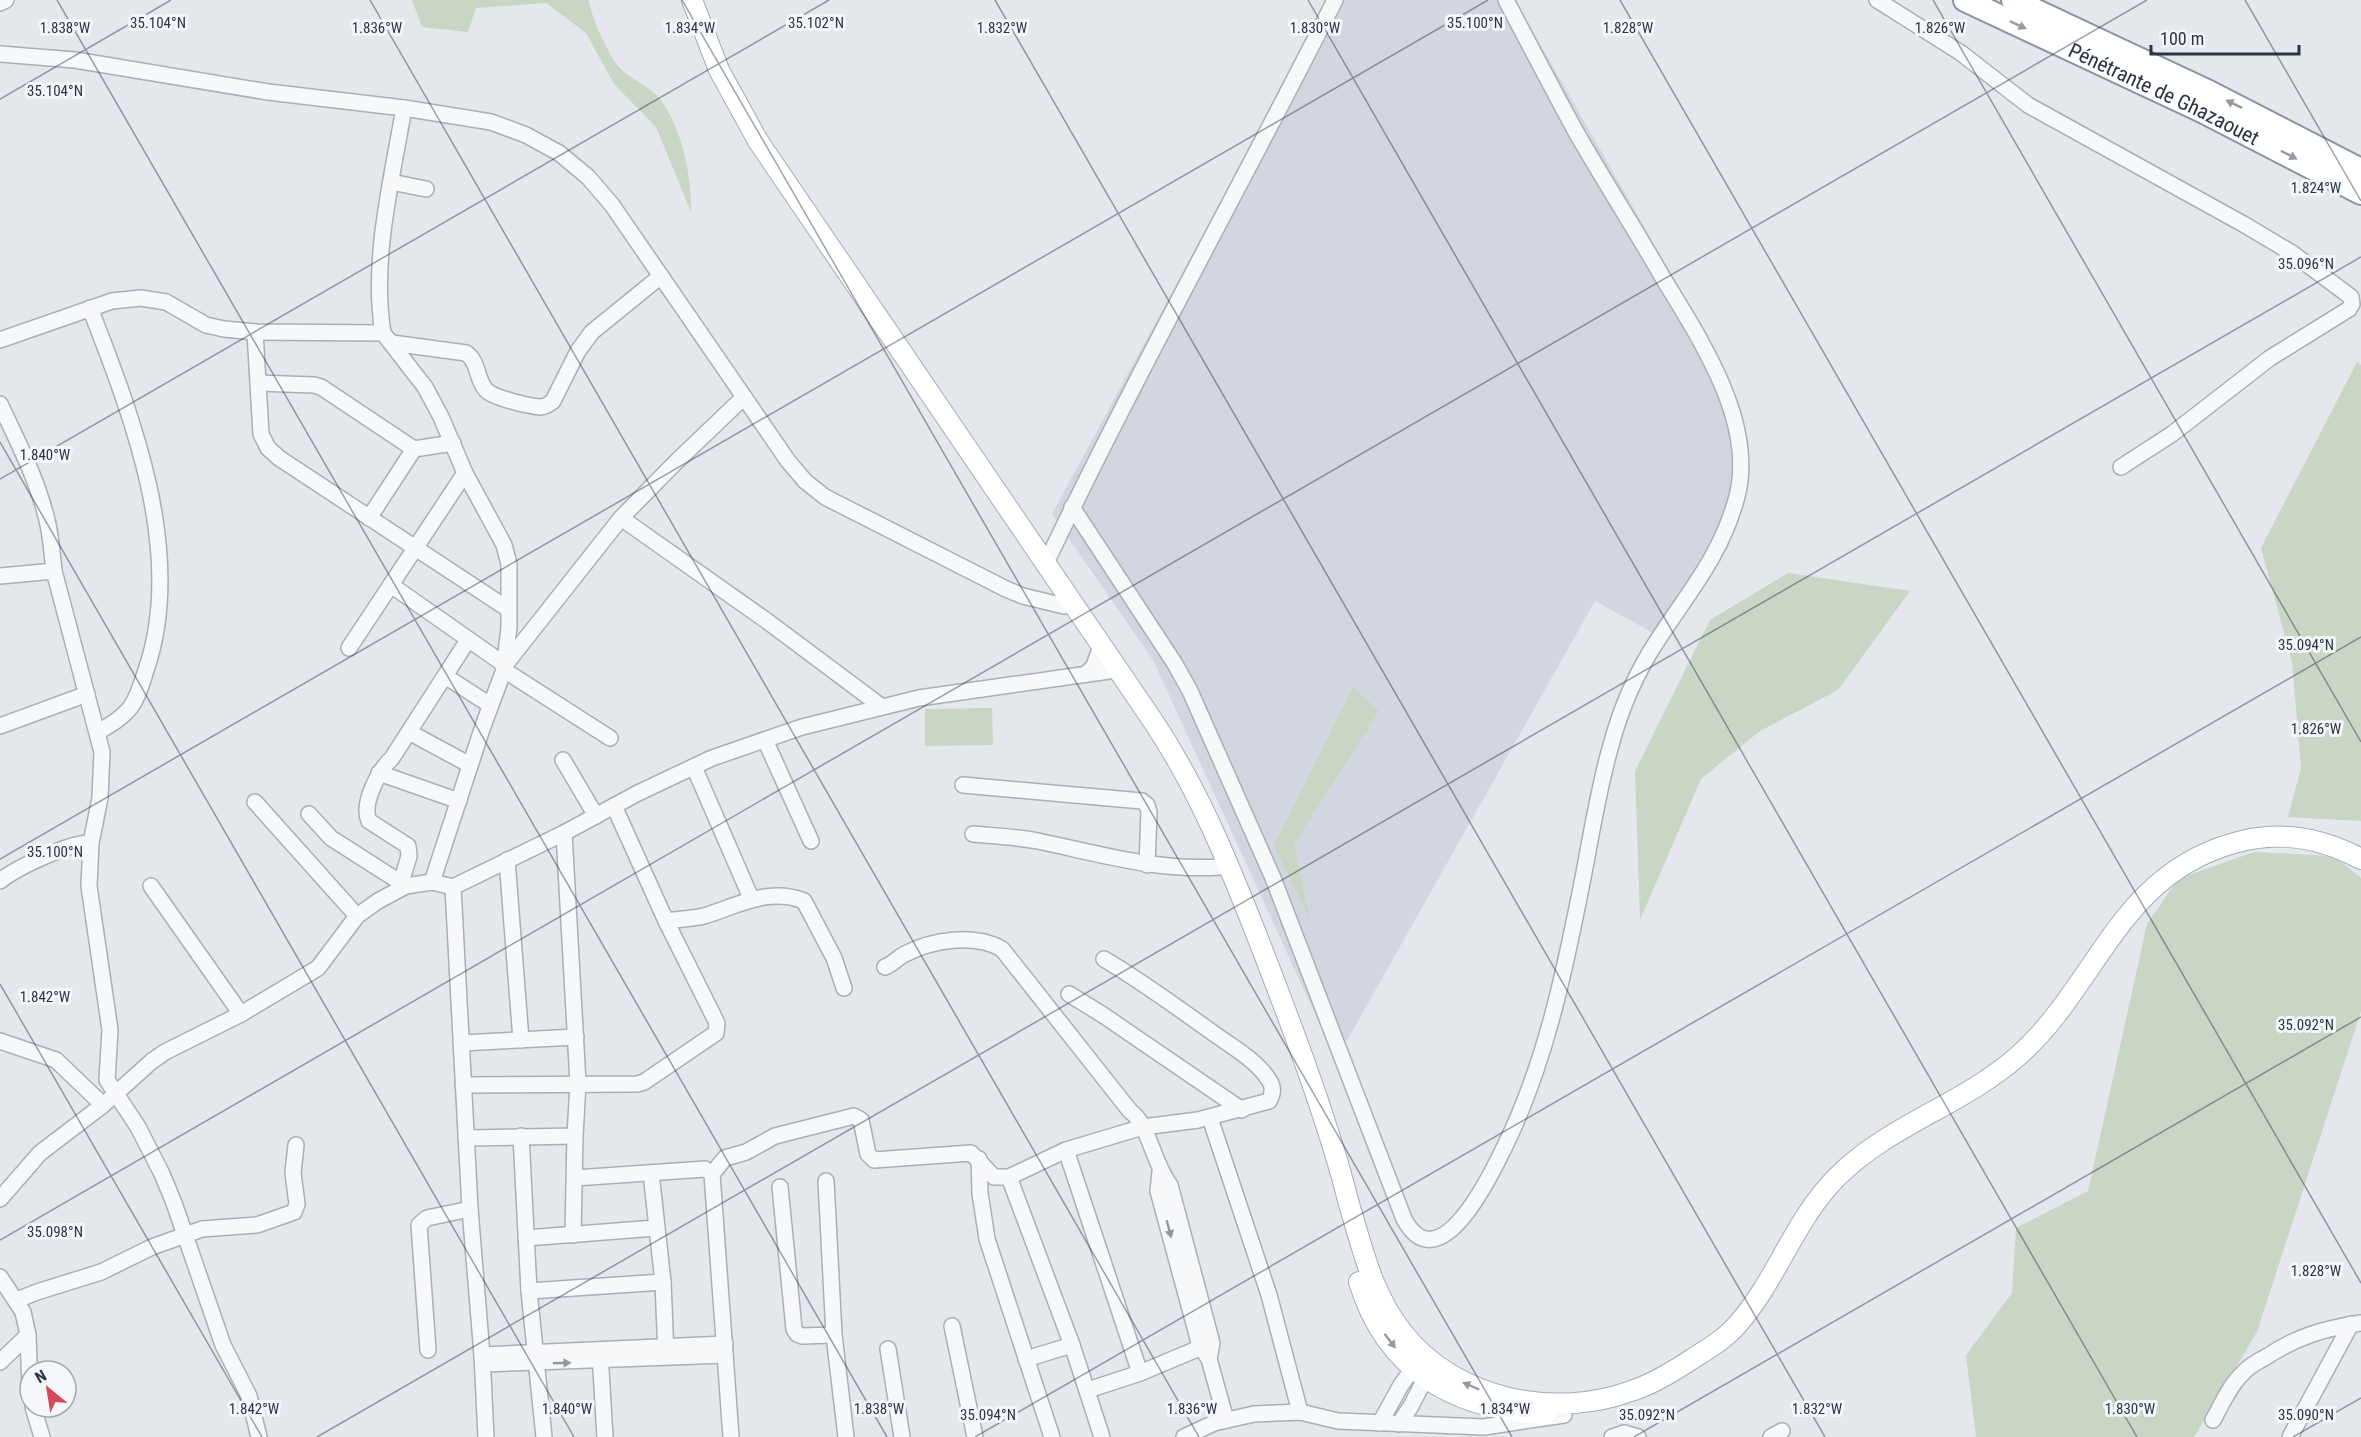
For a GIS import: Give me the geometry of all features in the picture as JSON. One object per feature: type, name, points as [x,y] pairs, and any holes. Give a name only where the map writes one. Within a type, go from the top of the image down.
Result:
[{"type":"highway","name":"Pénétrante de Ghazaouet","points":[[1965,0],[2192,106],[2361,193]]},
{"type":"highway","name":"Pénétrante de Ghazaouet","points":[[2013,0],[2209,92],[2361,170]]},
{"type":"main road","points":[[682,0],[708,68],[722,98],[749,144],[1098,654],[1181,785],[1220,867],[1293,1057],[1361,1287],[1389,1340],[1423,1366],[1450,1394],[1483,1406],[1519,1413],[1564,1415],[1610,1408],[1652,1391],[1701,1361],[1722,1339]]},
{"type":"main road","points":[[692,0],[719,70],[758,141],[1168,744],[1205,810],[1233,874],[1302,1053],[1334,1150],[1372,1281],[1423,1366],[1493,1394],[1550,1403],[1579,1403],[1608,1398],[1648,1385],[1669,1374],[1722,1339],[1746,1315],[1803,1218],[1837,1177],[1881,1142],[1990,1078],[2029,1046],[2051,1022],[2121,922],[2161,880],[2206,853],[2227,845],[2259,838],[2292,836],[2307,839],[2336,847],[2361,859]]},
{"type":"street","points":[[0,3],[6,0]]},
{"type":"street","points":[[1046,562],[1200,257],[1283,104],[1335,0]]},
{"type":"street","points":[[1072,507],[1175,664],[1190,691],[1273,878],[1404,1220],[1411,1230],[1421,1237],[1434,1238],[1446,1235],[1456,1227],[1486,1183],[1528,1094],[1552,1019],[1569,949],[1598,796],[1617,725],[1630,690],[1647,657],[1699,582],[1724,538],[1738,496],[1741,471],[1739,442],[1728,399],[1711,358],[1576,131],[1506,0]]},
{"type":"street","points":[[1877,0],[1961,53],[2028,105],[2201,199],[2274,242],[2356,302],[2349,309],[2270,358],[2172,434],[2121,467]]},
{"type":"street","points":[[0,54],[75,60],[268,92],[404,108],[491,122],[526,135],[559,153],[600,190],[796,472],[825,497],[1006,589],[1023,596],[1064,606]]},
{"type":"street","points":[[404,108],[391,182],[382,258],[380,312],[387,338],[425,387],[465,473],[504,545],[509,576],[509,627],[505,667],[490,705],[459,801],[440,881],[461,1043],[486,1437]]},
{"type":"street","points":[[391,182],[426,189]]},
{"type":"street","points":[[0,340],[90,308],[123,299],[155,299],[177,307],[206,325],[255,332],[387,338],[466,353],[472,357],[483,387],[490,394],[537,406],[546,406],[553,401],[578,351],[592,332],[661,276]]},
{"type":"street","points":[[90,308],[131,418],[157,536],[160,570],[154,647],[138,695],[132,706],[118,720],[98,732]]},
{"type":"street","points":[[255,332],[261,434],[268,448],[279,458],[508,609]]},
{"type":"street","points":[[258,383],[321,387],[414,449],[453,443]]},
{"type":"street","points":[[505,667],[621,518],[744,397]]},
{"type":"street","points":[[0,404],[24,454],[47,517],[54,571],[102,752],[99,798],[91,843],[91,906],[110,1030],[106,1076],[138,1127],[162,1174],[223,1345],[249,1396],[259,1437]]},
{"type":"street","points":[[369,518],[414,449]]},
{"type":"street","points":[[350,648],[465,473]]},
{"type":"street","points":[[621,518],[767,621],[882,707]]},
{"type":"street","points":[[0,576],[54,571]]},
{"type":"street","points":[[391,585],[505,667],[610,738]]},
{"type":"street","points":[[404,884],[409,856],[408,846],[367,818],[367,811],[379,773],[409,732],[468,640]]},
{"type":"street","points":[[1086,674],[1094,666],[1098,654]]},
{"type":"street","points":[[0,1199],[40,1153],[103,1105],[165,1052],[241,1014],[318,968],[357,916],[404,884],[440,881],[507,860],[694,767],[829,719],[919,698],[1109,671]]},
{"type":"street","points":[[446,676],[490,705]]},
{"type":"street","points":[[0,726],[87,694]]},
{"type":"street","points":[[409,732],[470,765]]},
{"type":"street","points":[[765,740],[811,841]]},
{"type":"street","points":[[563,760],[596,816]]},
{"type":"street","points":[[694,767],[751,898]]},
{"type":"street","points":[[379,773],[459,801]]},
{"type":"street","points":[[963,785],[1142,801],[1149,812],[1147,865]]},
{"type":"street","points":[[255,802],[357,916]]},
{"type":"street","points":[[463,1085],[645,1082],[716,1033],[717,1023],[666,921],[614,806]]},
{"type":"street","points":[[309,814],[331,838],[404,884]]},
{"type":"street","points":[[564,833],[578,1083],[574,1136],[573,1235]]},
{"type":"street","points":[[973,834],[1035,840],[1147,865],[1184,868],[1220,867]]},
{"type":"street","points":[[0,881],[61,849],[81,843],[91,843]]},
{"type":"street","points":[[507,860],[521,1040]]},
{"type":"street","points":[[151,886],[241,1014]]},
{"type":"street","points":[[666,921],[702,916],[751,898],[769,896],[804,901],[834,958],[844,988]]},
{"type":"street","points":[[885,967],[904,955],[934,944],[982,941],[1002,949],[1130,1111],[1138,1117],[1160,1172],[1170,1185],[1209,1359],[1226,1420]]},
{"type":"street","points":[[731,1437],[712,1174],[724,1158],[746,1152],[775,1136],[854,1116],[861,1120],[868,1154],[874,1160],[971,1153],[994,1177],[1009,1177],[1066,1150],[1143,1127],[1170,1126],[1210,1118],[1262,1105],[1269,1101],[1272,1096],[1270,1081],[1254,1063],[1138,979],[1104,959]]},
{"type":"street","points":[[1069,994],[1242,1110]]},
{"type":"street","points":[[461,1043],[576,1037]]},
{"type":"street","points":[[0,1041],[56,1060],[103,1105]]},
{"type":"street","points":[[1210,1118],[1269,1295],[1300,1412]]},
{"type":"street","points":[[521,1136],[529,1291],[544,1437]]},
{"type":"street","points":[[466,1138],[574,1136]]},
{"type":"street","points":[[17,1300],[101,1272],[152,1246],[209,1227],[257,1225],[294,1212],[297,1204],[293,1173],[296,1145]]},
{"type":"street","points":[[1066,1150],[1140,1373]]},
{"type":"street","points":[[979,1159],[980,1193],[987,1239],[1052,1437]]},
{"type":"street","points":[[575,1178],[705,1169],[712,1174]]},
{"type":"street","points":[[651,1173],[663,1282],[666,1353]]},
{"type":"street","points":[[1009,1177],[1072,1345],[1102,1437]]},
{"type":"street","points":[[826,1181],[834,1335],[846,1437]]},
{"type":"street","points":[[780,1187],[794,1329],[802,1336],[834,1335]]},
{"type":"street","points":[[428,1350],[419,1225],[427,1218],[470,1209]]},
{"type":"street","points":[[526,1238],[656,1228]]},
{"type":"street","points":[[0,1277],[23,1312],[28,1335],[29,1359]]},
{"type":"street","points":[[529,1291],[663,1282]]},
{"type":"street","points":[[2213,1420],[2228,1392],[2243,1373],[2261,1360],[2303,1336],[2356,1324]]},
{"type":"street","points":[[2290,1437],[2356,1324]]},
{"type":"street","points":[[952,1326],[975,1437]]},
{"type":"street","points":[[0,1362],[28,1335]]},
{"type":"street","points":[[1026,1359],[1072,1345]]},
{"type":"street","points":[[1088,1390],[1140,1373],[1206,1345]]},
{"type":"street","points":[[888,1348],[902,1437]]},
{"type":"street","points":[[482,1360],[725,1349]]},
{"type":"street","points":[[600,1355],[605,1437]]},
{"type":"street","points":[[1380,1423],[1401,1385],[1423,1366]]},
{"type":"street","points":[[1399,1424],[1412,1406],[1423,1366]]},
{"type":"street","points":[[1190,1436],[1226,1420],[1254,1414],[1300,1412],[1338,1421],[1481,1432],[1564,1415]]},
{"type":"street","points":[[37,1419],[42,1437]]},
{"type":"street","points":[[1612,1437],[1624,1433],[1638,1437]]},
{"type":"shaded area","points":[[1330,0],[1515,0],[1715,351],[1745,429],[1749,475],[1729,546],[1668,641],[1595,601],[1336,1060],[1153,660],[1052,514]]},
{"type":"green space","points":[[412,0],[589,0],[596,25],[615,62],[628,76],[655,93],[674,123],[684,152],[690,183],[691,212],[656,127],[614,84],[586,33],[546,3],[476,8],[468,32],[422,27]]},
{"type":"green space","points":[[2357,362],[2361,365],[2361,821],[2288,817],[2301,768],[2292,662],[2261,548]]},
{"type":"green space","points":[[1788,573],[1910,591],[1838,690],[1760,731],[1701,779],[1640,920],[1635,771],[1710,620]]},
{"type":"green space","points":[[1353,687],[1379,711],[1294,844],[1310,919],[1274,846]]},
{"type":"green space","points":[[992,708],[993,745],[925,746],[925,709]]},
{"type":"green space","points":[[2254,852],[2334,856],[2361,878],[2361,1011],[2257,1332],[2194,1437],[1976,1437],[1966,1355],[2012,1293],[2016,1228],[2088,1191],[2147,924],[2178,879]]}]
